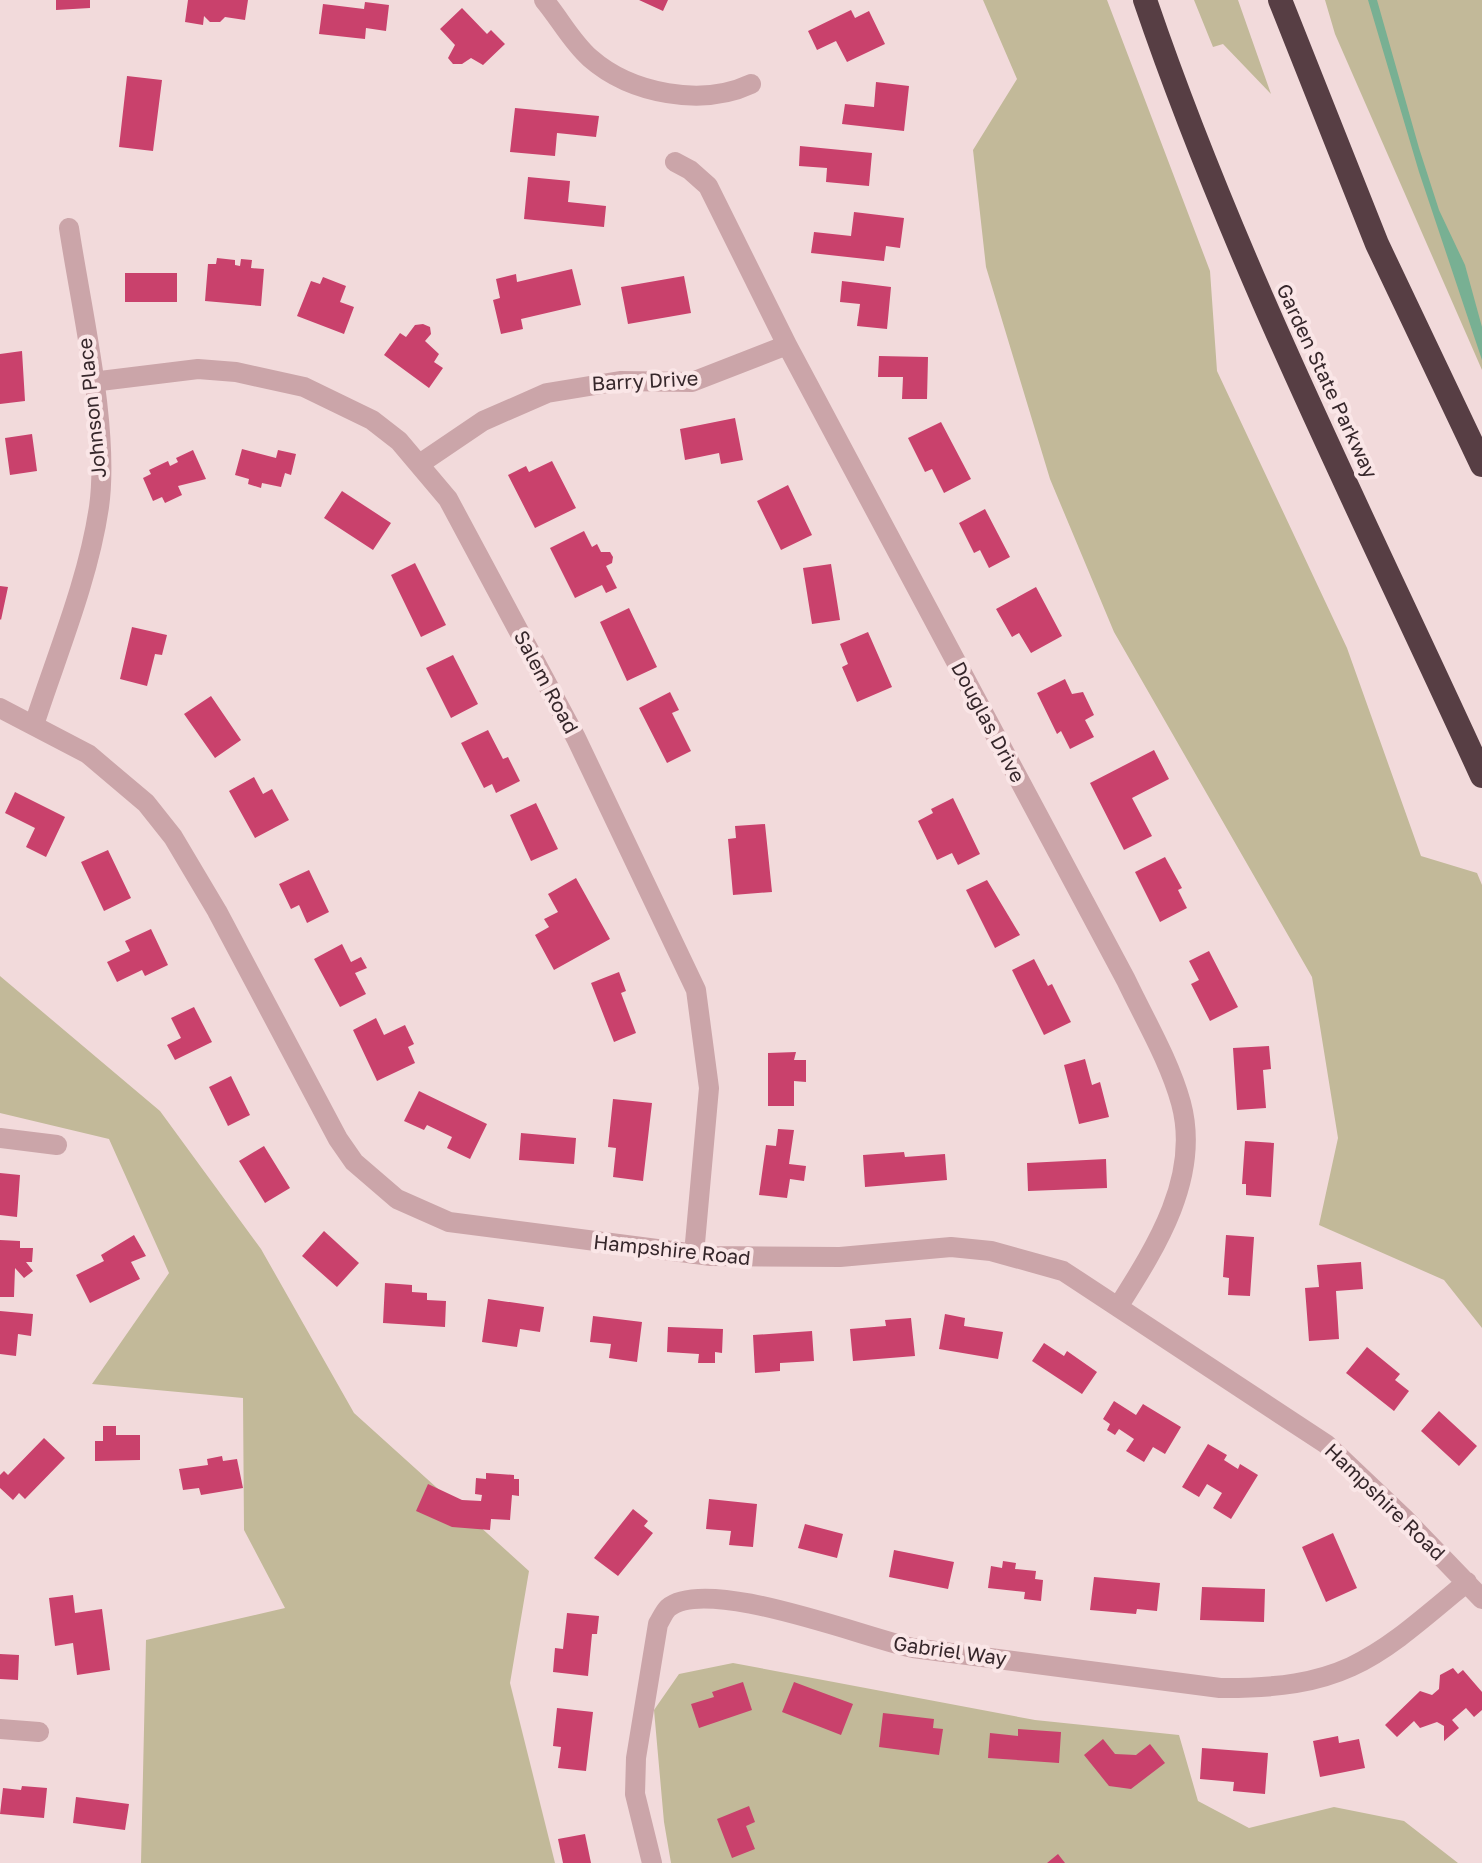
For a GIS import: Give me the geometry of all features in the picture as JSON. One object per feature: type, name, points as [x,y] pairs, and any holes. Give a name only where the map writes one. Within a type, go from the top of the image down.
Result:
[{"type":"highway","name":"Garden State Parkway","points":[[1145,0],[1168,70],[1244,256],[1482,776]]},
{"type":"highway","points":[[1280,0],[1377,244],[1482,465]]},
{"type":"street","points":[[544,0],[573,42],[591,59],[634,84],[706,97],[733,93],[751,84]]},
{"type":"street","name":"Douglas Drive","points":[[675,162],[708,186],[787,345],[1126,980],[1175,1085],[1186,1131],[1181,1184],[1146,1262],[1118,1307]]},
{"type":"street","name":"Johnson Place","points":[[34,725],[91,546],[99,506],[101,470],[92,382],[69,228]]},
{"type":"street","name":"Barry Drive","points":[[421,463],[483,421],[547,393],[620,381],[692,382],[787,345]]},
{"type":"street","name":"Salem Road","points":[[92,382],[198,369],[268,377],[304,387],[361,414],[399,441],[421,463],[448,499],[576,738],[696,990],[709,1088],[694,1254]]},
{"type":"street","name":"Hampshire Road","points":[[0,708],[88,754],[118,777],[173,837],[225,925],[338,1139],[374,1182],[422,1213],[449,1222],[694,1254],[775,1260],[910,1249],[991,1251],[1063,1271],[1326,1444],[1482,1599]]},
{"type":"street","points":[[0,1138],[57,1145]]},
{"type":"street","name":"Gabriel Way","points":[[652,1863],[635,1794],[636,1758],[658,1624],[668,1608],[681,1603],[698,1599],[732,1601],[822,1620],[877,1640],[913,1648],[1220,1688],[1257,1688],[1310,1682],[1351,1669],[1399,1639],[1467,1582]]},
{"type":"street","points":[[0,1729],[39,1732]]},
{"type":"shaded area","points":[[983,0],[1107,0],[1210,271],[1217,371],[1347,648],[1421,856],[1477,873],[1482,885],[1482,1328],[1444,1280],[1319,1225],[1338,1138],[1312,977],[1114,632],[1050,479],[986,267],[973,150],[1017,79]]},
{"type":"shaded area","points":[[1194,0],[1238,0],[1271,94],[1223,44],[1213,47]]},
{"type":"shaded area","points":[[1325,0],[1482,0],[1482,370],[1335,34]]},
{"type":"shaded area","points":[[1368,0],[1377,0],[1439,210],[1465,265],[1482,327],[1482,360],[1419,172]]},
{"type":"shaded area","points":[[0,976],[160,1111],[261,1249],[354,1413],[529,1571],[510,1683],[555,1863],[141,1863],[146,1640],[285,1608],[244,1530],[243,1398],[92,1384],[169,1273],[109,1139],[0,1113]]},
{"type":"shaded area","points":[[733,1663],[1035,1720],[1179,1735],[1198,1801],[1249,1828],[1334,1807],[1404,1821],[1458,1863],[671,1863],[664,1822],[654,1710],[679,1674]]},
{"type":"building","points":[[56,0],[90,0],[90,8],[56,10]]},
{"type":"building","points":[[188,0],[248,0],[245,20],[225,17],[220,22],[210,22],[204,16],[203,25],[185,22]]},
{"type":"building","points":[[639,0],[668,0],[663,11]]},
{"type":"building","points":[[365,2],[389,5],[386,31],[366,28],[365,39],[319,34],[323,4],[364,9]]},
{"type":"building","points":[[462,8],[487,34],[491,30],[505,44],[483,65],[471,58],[462,64],[453,64],[448,58],[455,45],[440,29]]},
{"type":"building","points":[[851,10],[855,18],[869,11],[885,44],[847,62],[836,41],[817,50],[808,31]]},
{"type":"building","points":[[127,76],[162,80],[153,151],[119,147]]},
{"type":"building","points":[[876,82],[909,86],[904,131],[842,124],[845,104],[874,107]]},
{"type":"building","points":[[515,108],[599,116],[596,137],[557,133],[555,156],[510,152]]},
{"type":"building","points":[[800,146],[872,153],[869,186],[826,182],[827,168],[799,166]]},
{"type":"building","points":[[528,177],[570,181],[568,202],[606,206],[604,227],[524,219]]},
{"type":"building","points":[[854,212],[904,218],[900,248],[886,246],[884,261],[811,253],[814,232],[851,236]]},
{"type":"building","points":[[217,258],[235,260],[235,265],[240,266],[241,259],[252,260],[251,268],[264,269],[261,306],[205,301],[208,264],[216,264]]},
{"type":"building","points":[[572,269],[581,305],[521,319],[523,329],[501,334],[493,300],[500,298],[496,279],[516,274],[517,282]]},
{"type":"building","points":[[125,273],[177,273],[177,302],[125,302]]},
{"type":"building","points":[[684,276],[691,313],[628,324],[621,287]]},
{"type":"building","points":[[323,277],[346,286],[340,302],[354,307],[344,334],[297,316],[311,281],[320,284]]},
{"type":"building","points":[[842,281],[891,287],[887,329],[857,326],[860,304],[840,302]]},
{"type":"building","points":[[415,325],[430,327],[431,334],[425,341],[439,354],[434,362],[443,368],[429,388],[384,355],[400,333],[406,337]]},
{"type":"building","points":[[22,351],[25,401],[0,404],[0,354]]},
{"type":"building","points":[[879,356],[928,357],[927,399],[902,399],[903,377],[878,377]]},
{"type":"building","points":[[735,418],[743,460],[721,464],[719,453],[685,460],[680,429]]},
{"type":"building","points":[[941,422],[971,479],[944,493],[932,469],[925,472],[908,438]]},
{"type":"building","points":[[32,434],[37,471],[10,475],[5,438]]},
{"type":"building","points":[[242,449],[276,458],[278,450],[296,454],[291,475],[285,473],[281,487],[262,483],[261,488],[248,484],[249,479],[235,475]]},
{"type":"building","points":[[193,450],[206,479],[178,486],[182,495],[165,503],[162,497],[153,501],[143,478],[151,474],[149,470],[168,461],[170,466],[178,462],[176,458]]},
{"type":"building","points":[[552,461],[576,508],[535,528],[508,475],[526,466],[529,472]]},
{"type":"building","points":[[788,485],[812,535],[781,550],[757,501]]},
{"type":"building","points":[[342,491],[391,523],[373,550],[324,518]]},
{"type":"building","points":[[985,509],[1010,557],[989,568],[980,550],[974,553],[959,523]]},
{"type":"building","points":[[584,531],[592,547],[597,544],[601,552],[610,552],[613,557],[612,563],[606,566],[617,588],[606,593],[602,585],[575,598],[550,548]]},
{"type":"building","points":[[415,563],[446,625],[421,637],[391,575]]},
{"type":"building","points":[[831,564],[840,620],[812,624],[803,568]]},
{"type":"building","points":[[0,586],[8,587],[1,620],[0,619]]},
{"type":"building","points":[[1036,587],[1062,636],[1031,653],[1019,633],[1012,637],[996,609]]},
{"type":"building","points":[[629,608],[657,667],[627,681],[600,622]]},
{"type":"building","points":[[132,627],[167,635],[162,655],[155,654],[147,686],[120,679]]},
{"type":"building","points":[[868,632],[892,687],[857,702],[842,667],[848,664],[840,644]]},
{"type":"building","points":[[453,655],[478,704],[451,718],[426,668]]},
{"type":"building","points":[[1065,679],[1072,694],[1083,692],[1094,715],[1085,720],[1094,737],[1070,749],[1061,731],[1057,734],[1037,693]]},
{"type":"building","points":[[670,692],[679,710],[672,713],[691,751],[667,763],[639,708]]},
{"type":"building","points":[[211,696],[241,740],[215,758],[184,714]]},
{"type":"building","points":[[488,730],[503,759],[508,757],[520,781],[496,793],[492,784],[484,788],[461,743]]},
{"type":"building","points":[[1154,750],[1169,779],[1132,798],[1152,836],[1124,850],[1090,783]]},
{"type":"building","points":[[254,777],[263,794],[272,789],[289,820],[255,838],[229,791]]},
{"type":"building","points":[[15,792],[65,817],[46,857],[26,847],[35,828],[5,813]]},
{"type":"building","points":[[953,798],[980,854],[958,865],[952,853],[937,860],[918,821],[933,813],[931,809]]},
{"type":"building","points":[[536,803],[558,849],[531,861],[510,815]]},
{"type":"building","points":[[765,824],[772,892],[733,895],[728,839],[736,838],[735,826]]},
{"type":"building","points":[[108,850],[131,898],[104,911],[81,862]]},
{"type":"building","points":[[1165,857],[1182,888],[1178,890],[1187,908],[1160,922],[1135,872]]},
{"type":"building","points":[[309,870],[329,912],[307,923],[299,905],[291,909],[279,884]]},
{"type":"building","points":[[576,878],[610,939],[554,970],[535,935],[549,927],[544,919],[558,912],[548,894]]},
{"type":"building","points":[[987,880],[1020,935],[995,948],[966,890]]},
{"type":"building","points":[[151,929],[168,965],[145,976],[142,970],[117,982],[107,962],[130,951],[125,941]]},
{"type":"building","points":[[342,944],[351,962],[361,957],[367,968],[355,973],[366,994],[340,1007],[314,959]]},
{"type":"building","points":[[1209,951],[1238,1007],[1210,1021],[1191,984],[1199,980],[1189,961]]},
{"type":"building","points":[[1034,959],[1048,986],[1052,984],[1071,1022],[1044,1035],[1012,970]]},
{"type":"building","points":[[619,972],[626,991],[621,993],[636,1033],[614,1042],[591,983]]},
{"type":"building","points":[[194,1007],[212,1042],[175,1060],[167,1045],[181,1038],[171,1018]]},
{"type":"building","points":[[376,1018],[384,1035],[405,1025],[414,1044],[408,1047],[415,1063],[377,1081],[353,1030]]},
{"type":"building","points":[[1269,1046],[1271,1069],[1263,1070],[1266,1108],[1237,1110],[1233,1048]]},
{"type":"building","points":[[796,1052],[794,1060],[806,1060],[806,1082],[794,1081],[794,1106],[768,1106],[768,1053]]},
{"type":"building","points":[[1085,1059],[1092,1085],[1100,1082],[1109,1117],[1079,1124],[1064,1065]]},
{"type":"building","points":[[231,1076],[250,1115],[228,1126],[209,1087]]},
{"type":"building","points":[[419,1091],[487,1124],[470,1159],[447,1148],[452,1137],[427,1125],[424,1130],[404,1121]]},
{"type":"building","points":[[613,1099],[652,1103],[643,1181],[613,1177],[616,1148],[608,1147]]},
{"type":"building","points":[[778,1129],[794,1130],[789,1164],[806,1166],[804,1181],[790,1179],[787,1198],[759,1195],[766,1145],[776,1146]]},
{"type":"building","points":[[521,1133],[576,1138],[574,1164],[519,1160]]},
{"type":"building","points":[[1245,1141],[1274,1143],[1271,1197],[1246,1195],[1246,1184],[1242,1184]]},
{"type":"building","points":[[264,1146],[290,1188],[265,1203],[239,1161]]},
{"type":"building","points":[[904,1152],[905,1157],[945,1154],[947,1180],[865,1187],[863,1155]]},
{"type":"building","points":[[1106,1159],[1107,1188],[1028,1191],[1027,1163]]},
{"type":"building","points":[[0,1173],[20,1175],[17,1217],[0,1215]]},
{"type":"building","points":[[324,1231],[359,1263],[337,1287],[302,1256]]},
{"type":"building","points":[[134,1235],[146,1256],[131,1262],[140,1279],[90,1303],[76,1275],[104,1261],[101,1255]]},
{"type":"building","points":[[1226,1235],[1254,1237],[1250,1296],[1228,1295],[1229,1278],[1223,1277]]},
{"type":"building","points":[[0,1240],[20,1241],[20,1248],[33,1248],[32,1262],[26,1262],[33,1271],[24,1278],[15,1268],[14,1297],[0,1297]]},
{"type":"building","points":[[1361,1262],[1363,1289],[1336,1291],[1339,1339],[1309,1341],[1305,1288],[1319,1287],[1317,1265]]},
{"type":"building","points":[[385,1283],[412,1285],[412,1292],[427,1293],[427,1300],[446,1301],[445,1327],[383,1323]]},
{"type":"building","points":[[488,1299],[544,1307],[540,1332],[520,1329],[517,1347],[482,1342]]},
{"type":"building","points":[[0,1311],[33,1314],[31,1336],[18,1334],[16,1356],[0,1354]]},
{"type":"building","points":[[945,1314],[965,1318],[964,1326],[1003,1332],[998,1359],[939,1349]]},
{"type":"building","points":[[593,1316],[642,1322],[637,1362],[609,1358],[611,1344],[590,1342]]},
{"type":"building","points":[[911,1318],[915,1356],[853,1361],[850,1329],[886,1326],[885,1320]]},
{"type":"building","points":[[668,1327],[723,1329],[722,1353],[715,1352],[715,1363],[698,1363],[699,1354],[667,1352]]},
{"type":"building","points":[[812,1331],[814,1361],[780,1363],[780,1371],[755,1373],[753,1335]]},
{"type":"building","points":[[1044,1343],[1064,1356],[1067,1351],[1097,1372],[1082,1394],[1032,1361]]},
{"type":"building","points":[[1367,1347],[1400,1374],[1395,1380],[1409,1391],[1394,1411],[1346,1373]]},
{"type":"building","points":[[1114,1401],[1136,1415],[1143,1404],[1181,1427],[1165,1454],[1153,1447],[1144,1462],[1126,1451],[1134,1439],[1119,1429],[1115,1435],[1107,1430],[1110,1424],[1103,1419]]},
{"type":"building","points":[[1439,1411],[1477,1446],[1459,1466],[1421,1431]]},
{"type":"building","points":[[103,1426],[116,1426],[116,1435],[140,1435],[140,1460],[95,1461],[95,1441],[103,1441]]},
{"type":"building","points":[[44,1438],[65,1458],[25,1499],[19,1493],[13,1500],[0,1488],[0,1475],[4,1471],[8,1475]]},
{"type":"building","points":[[1208,1444],[1227,1455],[1224,1460],[1238,1469],[1240,1464],[1258,1475],[1231,1519],[1213,1508],[1222,1493],[1207,1484],[1199,1497],[1182,1487]]},
{"type":"building","points":[[222,1456],[223,1461],[237,1459],[243,1488],[201,1495],[199,1488],[183,1490],[179,1469],[208,1465],[207,1459]]},
{"type":"building","points":[[486,1473],[514,1475],[514,1479],[519,1479],[519,1496],[512,1495],[510,1520],[491,1519],[490,1530],[452,1527],[416,1511],[428,1484],[462,1500],[481,1501],[482,1495],[475,1494],[476,1478],[486,1479]]},
{"type":"building","points":[[709,1499],[757,1504],[753,1547],[729,1545],[731,1531],[706,1529]]},
{"type":"building","points":[[633,1509],[648,1521],[644,1526],[653,1533],[618,1576],[594,1558]]},
{"type":"building","points":[[805,1524],[843,1534],[837,1558],[798,1548]]},
{"type":"building","points":[[1333,1533],[1357,1588],[1326,1602],[1302,1547]]},
{"type":"building","points":[[894,1550],[954,1562],[948,1589],[889,1577]]},
{"type":"building","points":[[1003,1561],[1016,1563],[1015,1569],[1036,1571],[1035,1579],[1043,1580],[1041,1601],[1024,1599],[1025,1592],[988,1588],[991,1566],[1002,1568]]},
{"type":"building","points":[[1094,1577],[1160,1583],[1157,1611],[1137,1609],[1136,1614],[1090,1610]]},
{"type":"building","points":[[1202,1587],[1265,1589],[1264,1622],[1200,1620]]},
{"type":"building","points":[[73,1595],[75,1613],[102,1609],[110,1670],[77,1675],[73,1643],[55,1646],[49,1598]]},
{"type":"building","points":[[567,1613],[599,1616],[597,1634],[592,1634],[588,1676],[553,1672],[555,1648],[563,1649]]},
{"type":"building","points":[[0,1654],[19,1655],[18,1680],[0,1679]]},
{"type":"building","points":[[1453,1668],[1458,1674],[1463,1670],[1482,1692],[1482,1710],[1474,1717],[1466,1708],[1452,1720],[1459,1728],[1444,1741],[1444,1726],[1437,1722],[1420,1728],[1414,1721],[1397,1737],[1385,1725],[1420,1691],[1432,1695],[1439,1689],[1440,1675]]},
{"type":"building","points":[[743,1682],[752,1710],[699,1728],[691,1704],[714,1697],[712,1692]]},
{"type":"building","points":[[794,1682],[853,1704],[841,1735],[782,1712]]},
{"type":"building","points":[[557,1708],[593,1712],[586,1771],[558,1768],[561,1747],[553,1746]]},
{"type":"building","points":[[883,1713],[934,1719],[933,1728],[943,1729],[939,1755],[879,1747]]},
{"type":"building","points":[[1018,1729],[1061,1732],[1059,1763],[988,1758],[990,1733],[1018,1736]]},
{"type":"building","points":[[1338,1736],[1339,1743],[1359,1739],[1365,1768],[1320,1777],[1313,1741]]},
{"type":"building","points":[[1103,1739],[1115,1754],[1136,1755],[1150,1744],[1165,1763],[1131,1789],[1109,1786],[1084,1755]]},
{"type":"building","points":[[1202,1748],[1268,1753],[1265,1794],[1233,1791],[1234,1782],[1200,1779]]},
{"type":"building","points":[[22,1786],[47,1788],[44,1818],[0,1814],[3,1788],[21,1790]]},
{"type":"building","points":[[76,1797],[129,1804],[125,1830],[73,1823]]},
{"type":"building","points":[[749,1806],[755,1822],[746,1826],[755,1849],[732,1858],[717,1819]]},
{"type":"building","points":[[585,1834],[591,1863],[563,1863],[558,1839]]},
{"type":"building","points":[[1058,1854],[1065,1863],[1047,1863]]}]
